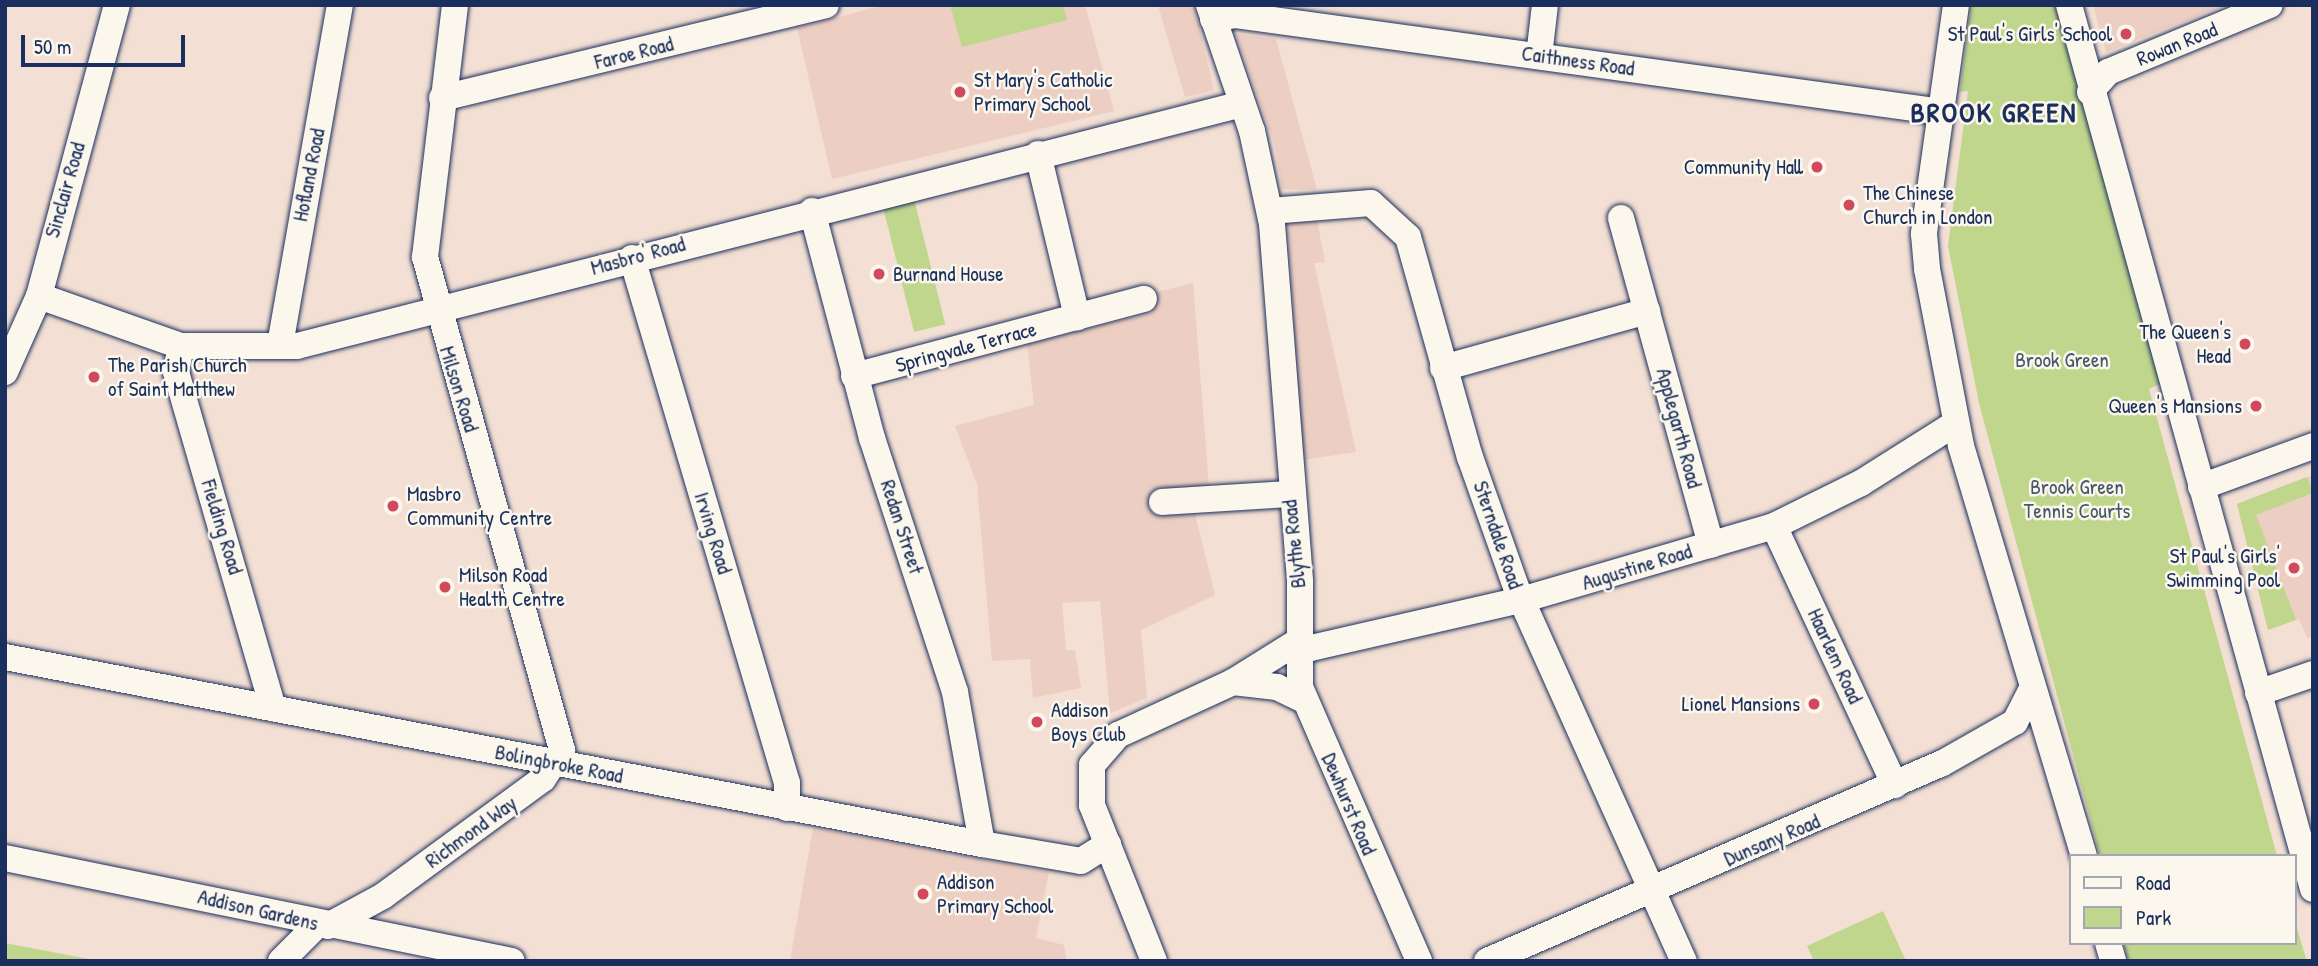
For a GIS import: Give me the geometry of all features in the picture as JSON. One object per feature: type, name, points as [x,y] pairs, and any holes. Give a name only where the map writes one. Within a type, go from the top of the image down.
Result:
[{"type":"street","name":"Sinclair Road","points":[[5,372],[39,296],[117,5]]},
{"type":"street","name":"Hofland Road","points":[[280,345],[340,5]]},
{"type":"street","name":"Milson Road","points":[[455,5],[424,244],[436,310],[560,729],[555,763]]},
{"type":"street","name":"Faroe Road","points":[[442,98],[826,5]]},
{"type":"street","points":[[1539,56],[1545,5]]},
{"type":"street","points":[[1956,5],[1924,234],[1956,423],[2032,688],[2083,854]]},
{"type":"street","points":[[2069,5],[2090,92],[2258,693],[2311,872]]},
{"type":"street","name":"Rowan Road","points":[[2090,92],[2108,72],[2270,5]]},
{"type":"street","name":"Caithness Road","points":[[1211,12],[1943,112]]},
{"type":"street","name":"Blythe Road","points":[[1211,12],[1242,104],[1270,211],[1288,494],[1300,582],[1297,642]]},
{"type":"street","name":"Masbro' Road","points":[[39,296],[181,346],[280,345],[436,310],[812,211],[1242,104]]},
{"type":"street","points":[[1038,154],[1077,317]]},
{"type":"street","name":"Sterndale Road","points":[[1270,211],[1362,202],[1392,217],[1408,237],[1443,368],[1521,600],[1684,961]]},
{"type":"street","name":"Redan Street","points":[[812,211],[854,376],[955,692],[982,844]]},
{"type":"street","name":"Applegarth Road","points":[[1621,218],[1711,545]]},
{"type":"street","name":"Irving Road","points":[[632,258],[787,783],[788,808]]},
{"type":"street","name":"Springvale Terrace","points":[[854,376],[1144,299]]},
{"type":"street","points":[[1443,368],[1647,311]]},
{"type":"street","name":"Fielding Road","points":[[181,346],[176,372],[273,708]]},
{"type":"street","name":"Augustine Road","points":[[1297,642],[1311,648],[1521,600],[1774,526],[1861,483],[1956,423]]},
{"type":"street","points":[[2201,486],[2313,446]]},
{"type":"street","points":[[1162,502],[1288,494]]},
{"type":"street","name":"Haarlem Road","points":[[1774,526],[1895,785]]},
{"type":"street","points":[[1154,961],[1089,794],[1097,754],[1118,736],[1233,682],[1297,642]]},
{"type":"street","name":"Dewhurst Road","points":[[1297,642],[1304,700],[1419,961]]},
{"type":"street","name":"Bolingbroke Road","points":[[5,657],[788,808],[1082,861],[1108,844]]},
{"type":"street","points":[[2258,693],[2313,674]]},
{"type":"street","points":[[1233,682],[1277,687],[1304,700]]},
{"type":"street","name":"Dunsany Road","points":[[1487,961],[1895,785],[2008,725],[2027,708],[2032,688]]},
{"type":"street","name":"Richmond Way","points":[[281,961],[324,924],[383,896],[543,779],[555,763]]},
{"type":"street","name":"Addison Gardens","points":[[5,858],[512,961]]},
{"type":"street","points":[[383,896],[386,920],[400,938]]},
{"type":"shaded area","name":"St Mary's Catholic Primary School","points":[[884,5],[1085,5],[1114,111],[832,179],[797,28]]},
{"type":"shaded area","points":[[1158,5],[1194,5],[1214,90],[1185,97]]},
{"type":"shaded area","name":"St Paul's Girls' School","points":[[2093,5],[2226,5],[2106,52]]},
{"type":"shaded area","points":[[1236,34],[1276,39],[1317,190],[1282,189],[1275,146]]},
{"type":"shaded area","points":[[1317,220],[1325,262],[1314,263],[1356,452],[1302,460],[1288,223]]},
{"type":"shaded area","points":[[1193,283],[1211,512],[1195,514],[1215,595],[1141,630],[1147,698],[1110,713],[1100,601],[1062,603],[1066,650],[1075,650],[1081,688],[1033,698],[1030,659],[992,661],[977,484],[955,426],[1034,405],[1027,344],[1152,313],[1157,292]]},
{"type":"shaded area","points":[[2313,475],[2313,636],[2307,638],[2299,619],[2268,630],[2237,504]]},
{"type":"shaded area","name":"Addison Primary School","points":[[813,828],[1049,872],[1036,938],[1064,945],[1067,961],[790,961]]},
{"type":"green space","points":[[950,5],[1063,5],[1067,20],[962,47]]},
{"type":"green space","name":"Brook Green","points":[[1971,5],[2055,5],[2162,383],[2149,389],[2276,854],[2099,854],[1979,403],[1948,246],[1968,91],[1960,92]]},
{"type":"green space","points":[[914,199],[945,324],[914,332],[883,207]]},
{"type":"green space","points":[[2307,477],[2313,493],[2256,515],[2296,620],[2268,630],[2237,504]]},
{"type":"green space","points":[[1883,911],[1906,961],[1814,961],[1807,946]]},
{"type":"green space","points":[[2297,928],[2306,959],[2128,961],[2124,945],[2297,945]]},
{"type":"green space","points":[[5,943],[99,961],[5,961]]},
{"type":"place","name":"St Paul's Girls' School","points":[[2126,34]]},
{"type":"place","name":"St Mary's Catholic Primary School","points":[[960,92]]},
{"type":"place","name":"Community Hall","points":[[1817,167]]},
{"type":"place","name":"The Chinese Church in London","points":[[1849,205]]},
{"type":"place","name":"Burnand House","points":[[879,274]]},
{"type":"place","name":"The Queen's Head","points":[[2245,344]]},
{"type":"place","name":"The Parish Church of Saint Matthew","points":[[94,377]]},
{"type":"place","name":"Queen's Mansions","points":[[2256,406]]},
{"type":"place","name":"Masbro Community Centre","points":[[393,506]]},
{"type":"place","name":"St Paul's Girls' Swimming Pool","points":[[2294,568]]},
{"type":"place","name":"Milson Road Health Centre","points":[[445,587]]},
{"type":"place","name":"Lionel Mansions","points":[[1814,704]]},
{"type":"place","name":"Addison Boys Club","points":[[1037,722]]},
{"type":"place","name":"Addison Primary School","points":[[923,894]]},
{"type":"district","name":"BROOK GREEN","points":[[1994,112]]},
{"type":"park label","name":"Brook Green Tennis Courts","points":[[2077,499]]}]
